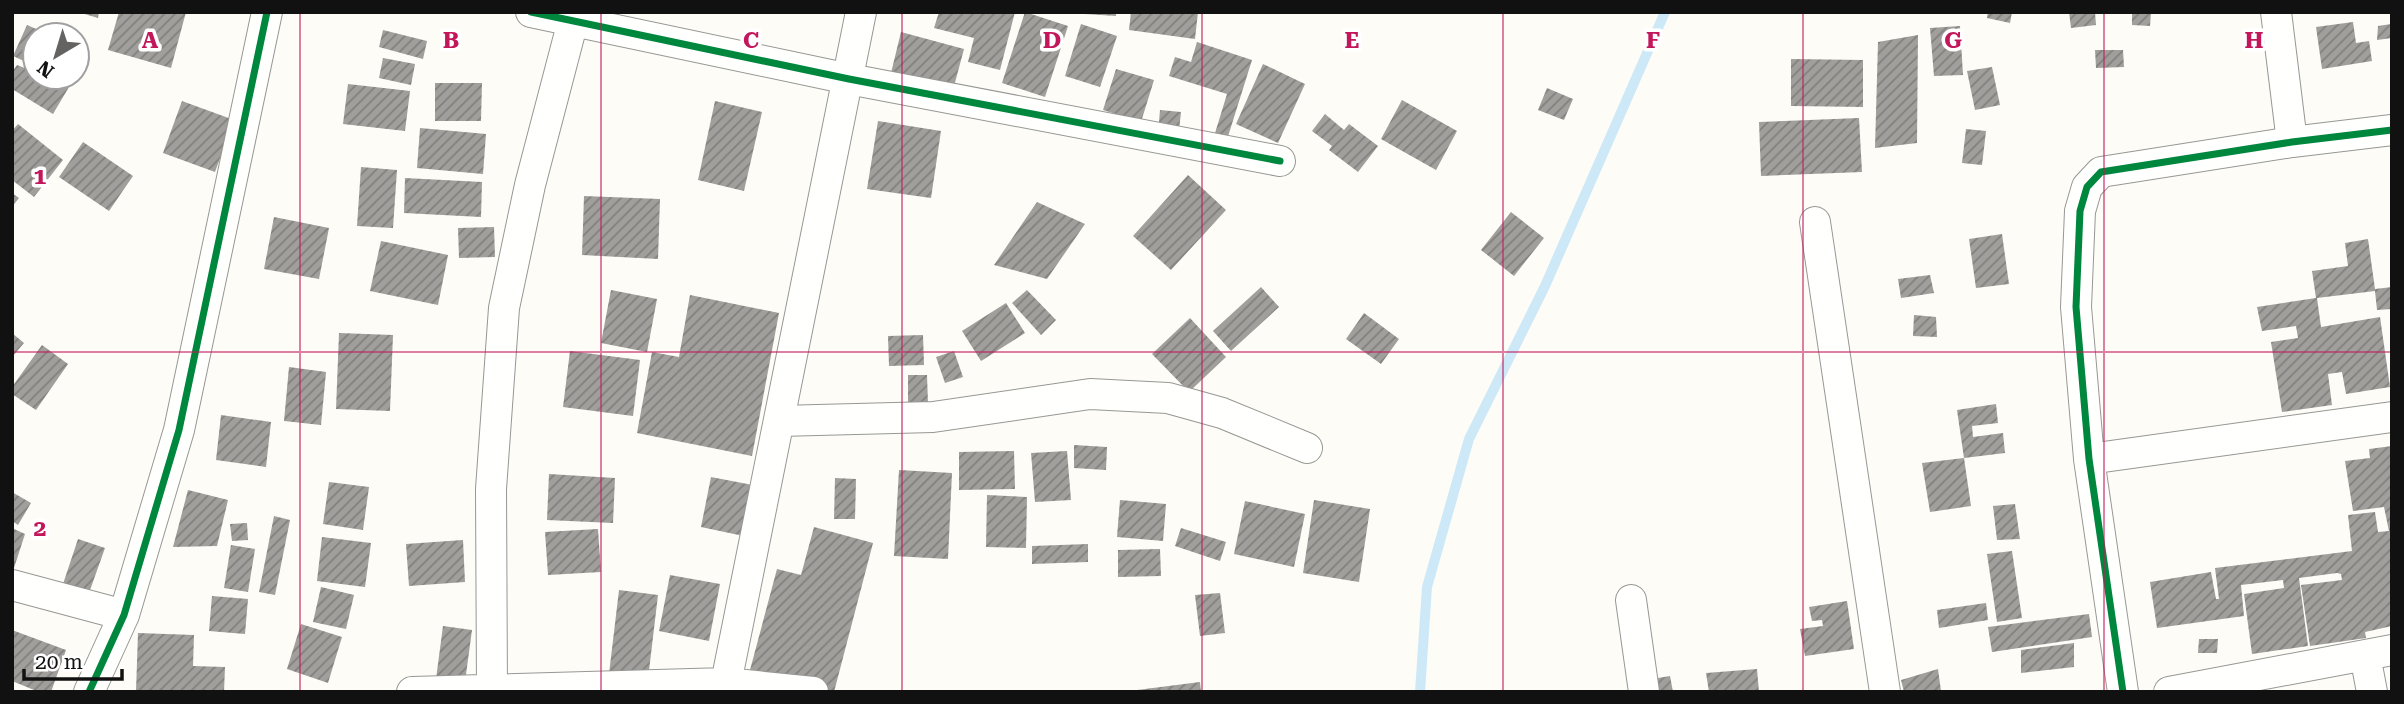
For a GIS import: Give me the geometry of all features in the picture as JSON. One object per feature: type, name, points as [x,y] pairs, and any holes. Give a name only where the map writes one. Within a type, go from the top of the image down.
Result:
[{"type":"street","points":[[89,692],[124,615],[179,430],[267,12]]},
{"type":"street","points":[[531,12],[849,79],[1280,161]]},
{"type":"street","points":[[726,683],[861,12]]},
{"type":"street","points":[[2276,12],[2292,142]]},
{"type":"street","points":[[492,690],[491,489],[504,308],[530,185],[573,21]]},
{"type":"street","points":[[2123,692],[2089,459],[2076,307],[2080,211],[2087,187],[2101,172],[2292,142],[2392,130]]},
{"type":"street","points":[[1815,222],[1885,692]]},
{"type":"street","points":[[779,421],[933,417],[1090,394],[1168,398],[1222,413],[1307,448]]},
{"type":"street","points":[[2089,459],[2392,416]]},
{"type":"street","points":[[12,585],[124,615]]},
{"type":"street","points":[[1631,600],[1644,692]]},
{"type":"street","points":[[2169,692],[2378,653],[2372,692]]},
{"type":"street","points":[[412,692],[726,683],[813,692]]},
{"type":"building","points":[[78,12],[99,12],[98,18]]},
{"type":"building","points":[[119,12],[186,12],[171,68],[108,50]]},
{"type":"building","points":[[939,12],[1015,12],[1000,70],[968,62],[974,38],[934,28]]},
{"type":"building","points":[[1025,12],[1068,26],[1045,97],[1002,83]]},
{"type":"building","points":[[1116,12],[1116,16],[1085,14]]},
{"type":"building","points":[[1131,12],[1198,12],[1195,39],[1129,30]]},
{"type":"building","points":[[1988,12],[2012,12],[2010,23],[1987,18]]},
{"type":"building","points":[[2069,12],[2095,12],[2096,25],[2071,28]]},
{"type":"building","points":[[2132,12],[2151,12],[2150,26],[2132,25]]},
{"type":"building","points":[[2353,22],[2356,43],[2369,41],[2372,61],[2322,69],[2316,27]]},
{"type":"building","points":[[1081,24],[1117,36],[1100,87],[1065,76]]},
{"type":"building","points":[[2391,24],[2392,38],[2377,40],[2378,26]]},
{"type":"building","points":[[1960,26],[1963,75],[1934,76],[1930,28]]},
{"type":"building","points":[[383,30],[427,41],[423,59],[379,47]]},
{"type":"building","points":[[901,32],[964,49],[953,90],[891,73]]},
{"type":"building","points":[[1918,35],[1917,143],[1875,148],[1878,42]]},
{"type":"building","points":[[21,38],[21,60],[13,56]]},
{"type":"building","points":[[1197,42],[1252,60],[1225,146],[1212,143],[1227,94],[1169,76],[1175,57],[1191,62]]},
{"type":"building","points":[[2095,50],[2123,50],[2124,67],[2096,68]]},
{"type":"building","points":[[383,58],[415,64],[411,85],[379,78]]},
{"type":"building","points":[[1791,59],[1863,60],[1863,107],[1791,106]]},
{"type":"building","points":[[1263,64],[1305,84],[1278,143],[1236,124]]},
{"type":"building","points":[[17,65],[21,67],[21,91],[67,91],[53,114],[12,89],[12,72]]},
{"type":"building","points":[[1992,67],[2000,105],[1975,110],[1967,71]]},
{"type":"building","points":[[1116,69],[1154,80],[1141,122],[1103,110]]},
{"type":"building","points":[[435,83],[482,83],[481,121],[435,121]]},
{"type":"building","points":[[348,84],[410,91],[405,131],[343,124]]},
{"type":"building","points":[[1547,88],[1573,99],[1564,120],[1538,110]]},
{"type":"building","points":[[1402,100],[1457,131],[1436,170],[1381,139]]},
{"type":"building","points":[[182,101],[234,120],[215,172],[163,153]]},
{"type":"building","points":[[715,101],[762,112],[744,191],[698,180]]},
{"type":"building","points":[[1160,110],[1181,112],[1177,149],[1157,146]]},
{"type":"building","points":[[1325,114],[1344,130],[1349,124],[1378,146],[1358,172],[1329,150],[1332,146],[1312,131]]},
{"type":"building","points":[[1859,118],[1862,172],[1761,176],[1759,122]]},
{"type":"building","points":[[878,121],[941,131],[931,198],[867,189]]},
{"type":"building","points":[[18,124],[63,160],[34,197],[12,180],[12,131]]},
{"type":"building","points":[[420,128],[486,134],[483,174],[417,168]]},
{"type":"building","points":[[1966,129],[1986,131],[1982,165],[1962,163]]},
{"type":"building","points":[[83,142],[133,176],[109,211],[59,177]]},
{"type":"building","points":[[361,167],[397,170],[393,228],[357,226]]},
{"type":"building","points":[[1188,175],[1226,210],[1171,270],[1133,236]]},
{"type":"building","points":[[405,178],[482,182],[481,217],[404,213]]},
{"type":"building","points":[[12,193],[19,198],[12,207]]},
{"type":"building","points":[[584,196],[660,199],[658,259],[582,255]]},
{"type":"building","points":[[1037,202],[1085,224],[1047,279],[994,265]]},
{"type":"building","points":[[1511,212],[1544,238],[1514,276],[1481,250]]},
{"type":"building","points":[[274,217],[329,228],[319,279],[264,269]]},
{"type":"building","points":[[494,227],[495,257],[459,258],[458,228]]},
{"type":"building","points":[[2002,234],[2009,284],[1976,288],[1969,239]]},
{"type":"building","points":[[2368,239],[2375,289],[2392,287],[2392,309],[2377,310],[2375,291],[2317,298],[2321,327],[2380,317],[2390,387],[2346,394],[2342,372],[2328,374],[2332,405],[2282,412],[2271,342],[2298,338],[2296,326],[2262,331],[2257,307],[2316,298],[2312,271],[2348,266],[2345,243]]},
{"type":"building","points":[[381,241],[448,255],[438,305],[370,291]]},
{"type":"building","points":[[1930,275],[1934,293],[1901,298],[1898,279]]},
{"type":"building","points":[[1261,287],[1279,307],[1231,351],[1213,331]]},
{"type":"building","points":[[611,290],[657,299],[647,352],[601,343]]},
{"type":"building","points":[[1027,290],[1056,320],[1041,335],[1012,303]]},
{"type":"building","points":[[690,295],[779,313],[752,456],[637,433],[652,352],[679,357]]},
{"type":"building","points":[[1006,303],[1025,333],[981,361],[962,331]]},
{"type":"building","points":[[1364,313],[1399,339],[1381,364],[1346,339]]},
{"type":"building","points":[[1914,315],[1936,317],[1937,337],[1913,336]]},
{"type":"building","points":[[1190,318],[1226,357],[1189,392],[1152,354]]},
{"type":"building","points":[[12,333],[24,343],[12,357]]},
{"type":"building","points":[[339,333],[393,335],[390,411],[336,409]]},
{"type":"building","points":[[923,335],[924,365],[889,366],[888,336]]},
{"type":"building","points":[[42,345],[68,364],[36,410],[12,394],[12,387]]},
{"type":"building","points":[[570,351],[640,360],[633,416],[563,407]]},
{"type":"building","points":[[954,351],[963,377],[945,383],[936,357]]},
{"type":"building","points":[[289,367],[326,372],[321,425],[284,421]]},
{"type":"building","points":[[908,375],[927,375],[928,403],[908,404]]},
{"type":"building","points":[[1996,404],[1998,423],[1972,426],[1973,437],[2003,433],[2005,453],[1964,458],[1957,410]]},
{"type":"building","points":[[221,415],[271,422],[266,467],[216,460]]},
{"type":"building","points":[[1074,445],[1107,447],[1106,470],[1074,468]]},
{"type":"building","points":[[2392,446],[2392,626],[2365,632],[2366,638],[2310,646],[2301,585],[2342,580],[2341,574],[2337,573],[2299,578],[2308,646],[2252,654],[2244,594],[2284,588],[2283,580],[2241,585],[2244,616],[2157,628],[2150,582],[2211,572],[2216,599],[2219,599],[2215,568],[2352,551],[2348,515],[2375,512],[2378,532],[2389,531],[2384,507],[2353,511],[2345,461],[2370,458],[2369,449]]},
{"type":"building","points":[[1014,451],[1015,489],[959,490],[959,452]]},
{"type":"building","points":[[1067,451],[1071,500],[1035,502],[1031,453]]},
{"type":"building","points":[[1964,458],[1971,506],[1930,512],[1922,463]]},
{"type":"building","points":[[899,470],[952,473],[948,559],[894,556]]},
{"type":"building","points":[[549,474],[615,478],[613,523],[547,520]]},
{"type":"building","points":[[711,477],[763,487],[753,538],[701,527]]},
{"type":"building","points":[[835,478],[856,479],[855,519],[834,519]]},
{"type":"building","points":[[329,482],[369,487],[363,530],[323,524]]},
{"type":"building","points":[[188,490],[228,500],[217,546],[173,547]]},
{"type":"building","points":[[12,492],[31,503],[18,525],[12,521]]},
{"type":"building","points":[[987,495],[1027,497],[1026,548],[986,547]]},
{"type":"building","points":[[1120,500],[1166,504],[1163,541],[1117,537]]},
{"type":"building","points":[[1314,500],[1370,509],[1359,582],[1303,573]]},
{"type":"building","points":[[1245,501],[1305,514],[1294,567],[1234,554]]},
{"type":"building","points":[[2015,504],[2020,539],[1997,540],[1993,506]]},
{"type":"building","points":[[274,516],[290,520],[275,595],[259,592]]},
{"type":"building","points":[[247,523],[248,540],[232,541],[230,524]]},
{"type":"building","points":[[814,527],[873,543],[834,692],[750,670],[777,569],[801,575]]},
{"type":"building","points":[[12,528],[25,534],[13,571],[12,571]]},
{"type":"building","points":[[1181,528],[1226,542],[1220,561],[1175,546]]},
{"type":"building","points":[[598,529],[601,572],[548,575],[545,532]]},
{"type":"building","points":[[322,537],[371,543],[365,587],[317,581]]},
{"type":"building","points":[[78,539],[105,548],[89,593],[63,584]]},
{"type":"building","points":[[463,540],[465,582],[409,586],[406,544]]},
{"type":"building","points":[[1088,544],[1088,562],[1032,564],[1032,546]]},
{"type":"building","points":[[231,545],[255,549],[248,592],[224,588]]},
{"type":"building","points":[[1160,549],[1161,576],[1118,577],[1118,550]]},
{"type":"building","points":[[2012,551],[2022,618],[1997,622],[1987,554]]},
{"type":"building","points":[[670,575],[720,584],[709,641],[659,631]]},
{"type":"building","points":[[321,587],[354,595],[346,629],[313,622]]},
{"type":"building","points":[[619,590],[658,595],[648,679],[609,674]]},
{"type":"building","points":[[1220,593],[1225,633],[1200,636],[1195,595]]},
{"type":"building","points":[[212,596],[248,599],[245,634],[209,631]]},
{"type":"building","points":[[1847,601],[1854,649],[1805,656],[1800,629],[1823,626],[1822,620],[1812,621],[1809,607]]},
{"type":"building","points":[[1986,603],[1988,620],[1939,628],[1937,610]]},
{"type":"building","points":[[2089,614],[2092,637],[1992,652],[1988,627]]},
{"type":"building","points":[[301,624],[342,637],[328,683],[287,669]]},
{"type":"building","points":[[443,626],[472,630],[465,682],[436,679]]},
{"type":"building","points":[[12,630],[66,650],[51,692],[39,692],[12,681]]},
{"type":"building","points":[[138,633],[194,635],[193,666],[225,667],[224,692],[136,691]]},
{"type":"building","points":[[2199,639],[2218,639],[2217,653],[2198,653]]},
{"type":"building","points":[[2074,643],[2074,667],[2021,673],[2021,650]]},
{"type":"building","points":[[1757,669],[1759,692],[1709,692],[1706,673]]},
{"type":"building","points":[[1938,669],[1941,691],[1904,692],[1901,680]]},
{"type":"building","points":[[1670,676],[1673,692],[1655,692],[1652,679]]},
{"type":"building","points":[[1200,682],[1201,692],[1137,692],[1137,690]]},
{"type":"waterway","points":[[1420,692],[1427,587],[1469,439],[1545,286],[1665,12]]},
{"type":"cycle path","points":[[89,692],[124,615],[179,430],[267,12]]},
{"type":"cycle path","points":[[531,12],[849,79],[1280,161]]},
{"type":"cycle path","points":[[2123,692],[2089,459],[2076,307],[2080,211],[2087,187],[2101,172],[2292,142],[2392,130]]}]
